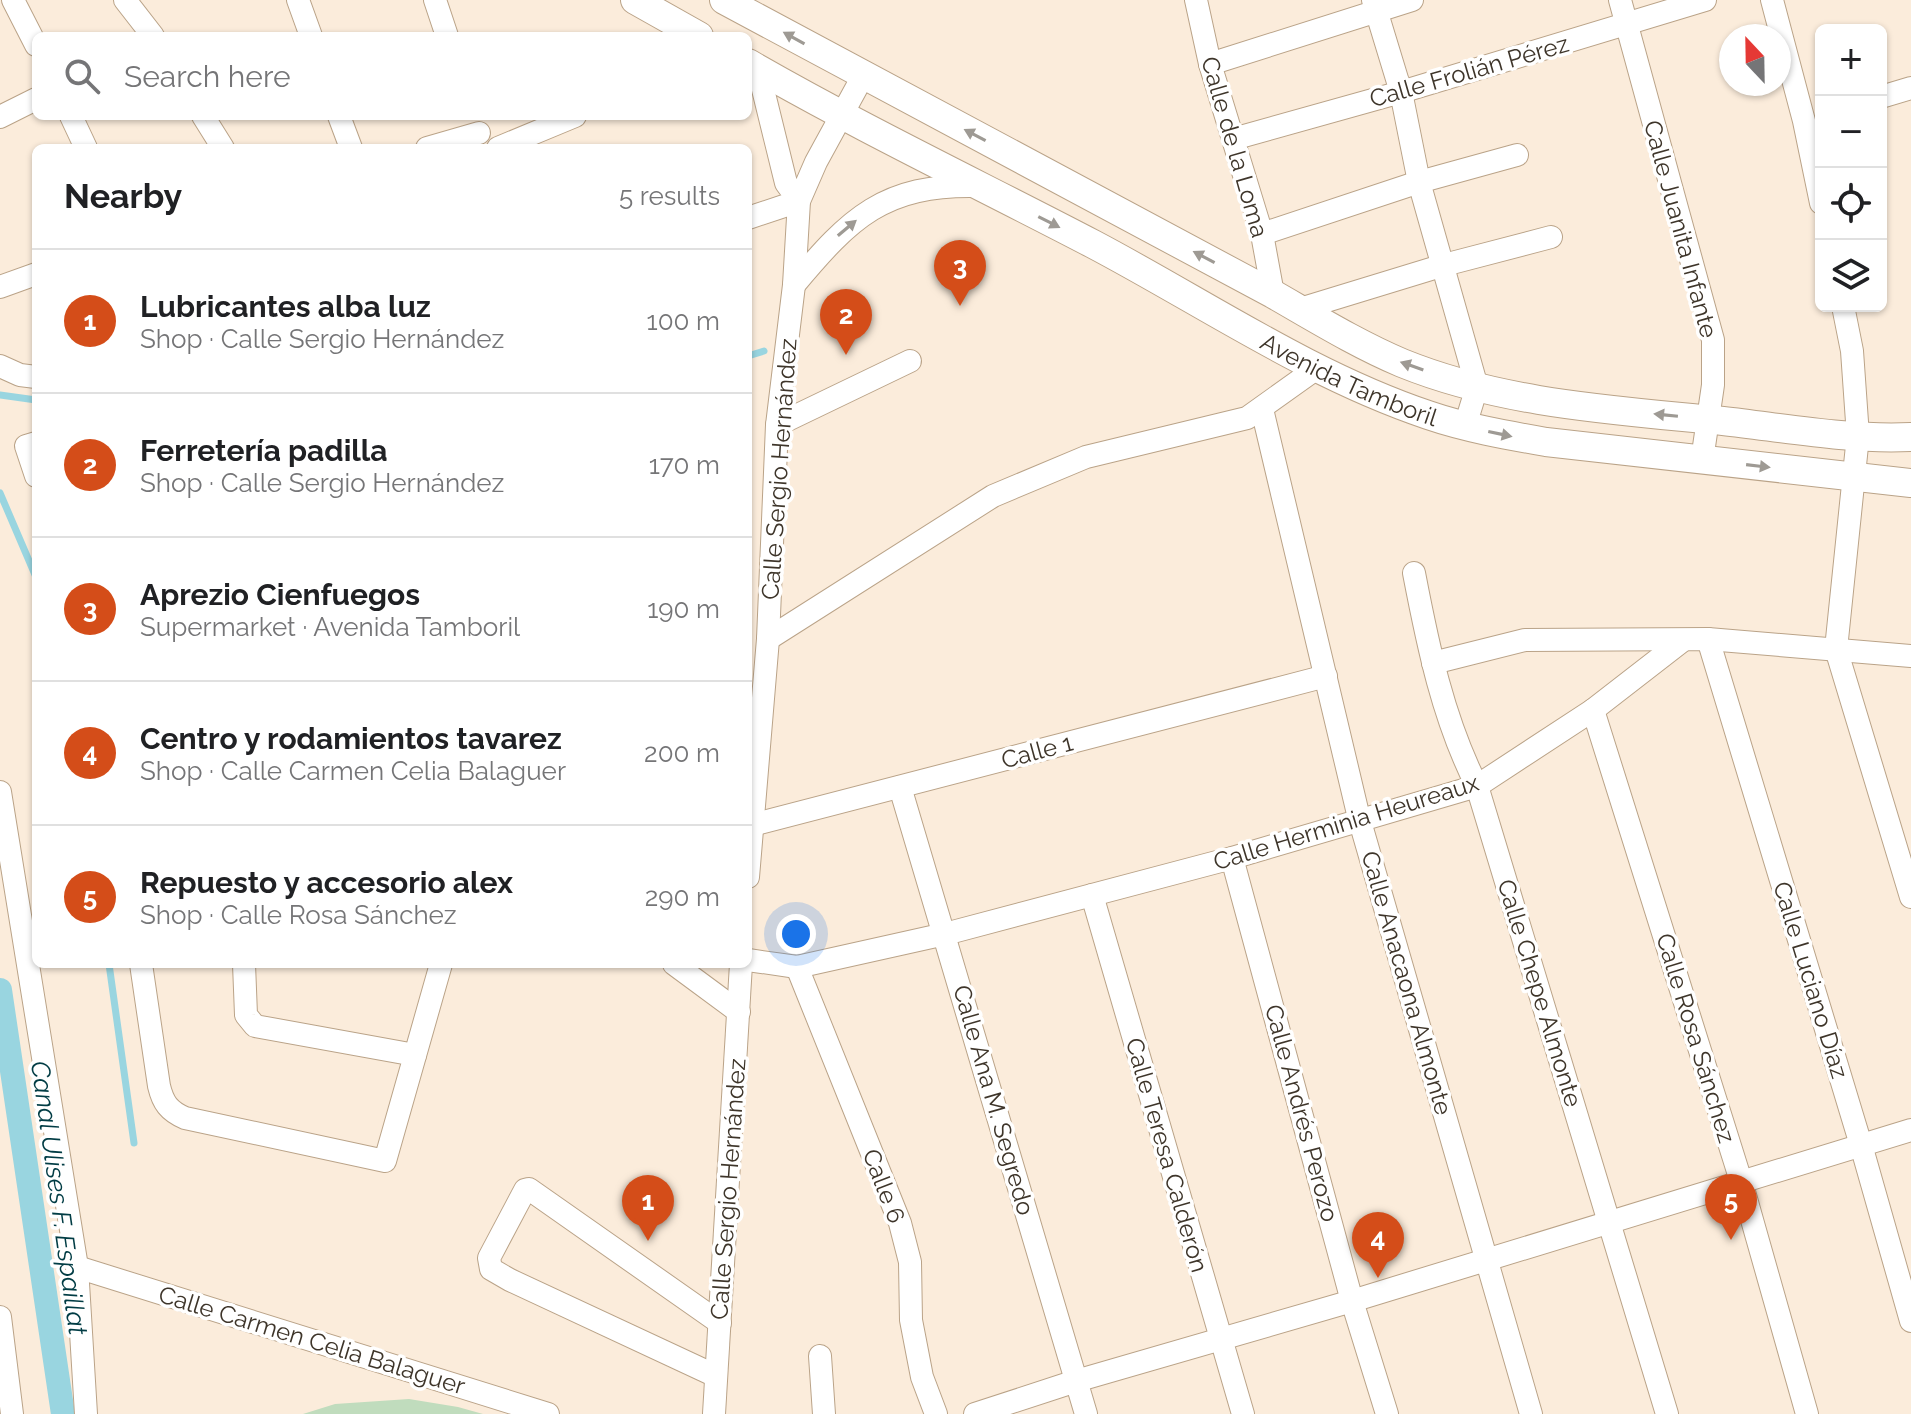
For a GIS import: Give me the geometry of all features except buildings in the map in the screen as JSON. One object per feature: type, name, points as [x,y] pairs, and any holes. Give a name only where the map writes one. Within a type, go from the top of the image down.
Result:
[{"type":"main road","points":[[635,0],[692,32]]},
{"type":"main road","name":"Avenida Tamboril","points":[[724,0],[1401,363],[1477,387],[1557,403],[1858,436],[1911,437]]},
{"type":"main road","name":"Avenida Tamboril","points":[[753,66],[841,116],[1095,245],[1317,368],[1386,400],[1465,426],[1546,442],[1911,483]]},
{"type":"street","points":[[13,0],[32,37]]},
{"type":"street","points":[[125,0],[150,32]]},
{"type":"street","points":[[298,0],[310,32]]},
{"type":"street","points":[[435,0],[446,32]]},
{"type":"street","name":"Calle de la Loma","points":[[1196,0],[1210,64],[1262,234],[1273,294]]},
{"type":"street","points":[[1210,64],[1375,6],[1412,0]]},
{"type":"street","name":"Calle Juanita Infante","points":[[1620,0],[1713,340],[1713,385],[1702,460]]},
{"type":"street","name":"Calle Frolián Pérez","points":[[1233,139],[1705,0]]},
{"type":"street","points":[[1772,0],[1812,118],[1817,168]]},
{"type":"street","points":[[1375,6],[1401,92],[1419,182],[1477,387],[1465,426]]},
{"type":"street","points":[[752,217],[799,201],[786,183],[753,66]]},
{"type":"street","name":"Calle Sergio Hernández","points":[[752,775],[756,675],[768,639],[777,425],[794,285],[799,201],[816,162],[863,76]]},
{"type":"street","points":[[1884,96],[1911,88]]},
{"type":"street","points":[[0,117],[32,101]]},
{"type":"street","points":[[73,120],[84,144]]},
{"type":"street","points":[[206,120],[220,144]]},
{"type":"street","points":[[340,120],[350,144]]},
{"type":"street","points":[[508,144],[565,120]]},
{"type":"street","points":[[440,144],[479,132]]},
{"type":"street","points":[[1262,234],[1419,182],[1517,155]]},
{"type":"street","points":[[794,285],[831,241],[866,212],[899,196],[940,185],[979,186]]},
{"type":"street","points":[[1300,309],[1444,265],[1551,237]]},
{"type":"street","points":[[0,287],[32,275]]},
{"type":"street","points":[[1844,312],[1852,351],[1858,436],[1836,649],[1911,897]]},
{"type":"street","points":[[777,425],[910,361]]},
{"type":"street","points":[[0,366],[32,376]]},
{"type":"street","points":[[768,639],[967,511],[1005,490],[1086,457],[1242,420],[1317,368]]},
{"type":"street","name":"Calle Anacaona Almonte","points":[[1262,409],[1359,818],[1531,1414]]},
{"type":"street","points":[[32,444],[26,446],[32,464]]},
{"type":"street","name":"Calle Chepe Almonte","points":[[1414,573],[1433,663],[1452,732],[1477,786],[1667,1414]]},
{"type":"street","points":[[1433,663],[1525,640],[1708,639],[1911,656]]},
{"type":"street","name":"Calle Luciano Díaz","points":[[1708,639],[1911,1321]]},
{"type":"street","name":"Calle Herminia Heureaux","points":[[752,961],[797,967],[945,934],[1232,858],[1359,818],[1477,786],[1593,710],[1682,641]]},
{"type":"street","name":"Calle 1","points":[[752,824],[1326,676]]},
{"type":"street","name":"Calle Rosa Sánchez","points":[[1593,710],[1741,1181],[1807,1414]]},
{"type":"street","name":"Calle Ana M. Segredo","points":[[900,787],[1086,1414]]},
{"type":"street","points":[[0,792],[77,1267],[86,1414]]},
{"type":"street","name":"Calle Andrés Perozo","points":[[1232,858],[1352,1301],[1387,1414]]},
{"type":"street","name":"Calle Teresa Calderón","points":[[1092,895],[1243,1414]]},
{"type":"street","name":"Calle 6","points":[[797,967],[900,1223],[910,1262],[911,1320],[922,1377],[936,1414]]},
{"type":"street","points":[[142,968],[161,1096],[170,1110],[185,1118],[385,1161],[440,968]]},
{"type":"street","points":[[244,968],[246,1012],[255,1026],[415,1055]]},
{"type":"street","points":[[679,968],[739,1012]]},
{"type":"street","name":"Calle Sergio Hernández","points":[[714,1414],[741,968]]},
{"type":"street","points":[[975,1414],[1911,1130]]},
{"type":"street","points":[[720,1323],[529,1189],[525,1190],[489,1258],[491,1269],[510,1280],[715,1380],[732,1414]]},
{"type":"street","name":"Calle Carmen Celia Balaguer","points":[[77,1267],[548,1414]]},
{"type":"street","points":[[0,1317],[12,1414]]},
{"type":"street","points":[[820,1356],[824,1414]]},
{"type":"green space","points":[[409,1399],[483,1414],[303,1414],[335,1404]]},
{"type":"waterway","points":[[752,355],[764,351]]},
{"type":"waterway","points":[[0,395],[32,399]]},
{"type":"waterway","points":[[0,493],[32,568]]},
{"type":"waterway","points":[[110,968],[134,1143]]},
{"type":"waterway","name":"Canal Ulises F. Espaillat","points":[[0,990],[63,1414]]},
{"type":"place","name":"Aprezio Cienfuegos","points":[[960,306]]},
{"type":"place","name":"Ferretería padilla","points":[[846,355]]},
{"type":"place","name":"Repuesto y accesorio alex","points":[[1731,1240]]},
{"type":"place","name":"Lubricantes alba luz","points":[[648,1241]]},
{"type":"place","name":"Centro y rodamientos tavarez","points":[[1378,1278]]}]
